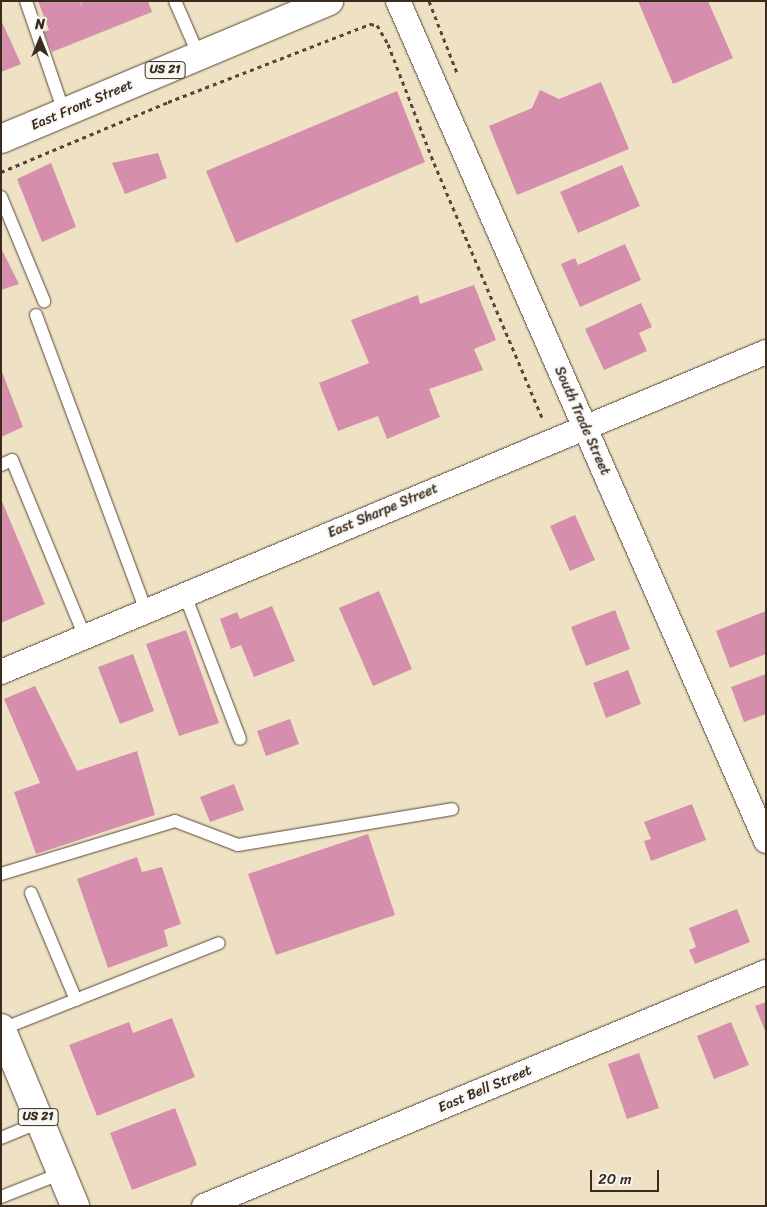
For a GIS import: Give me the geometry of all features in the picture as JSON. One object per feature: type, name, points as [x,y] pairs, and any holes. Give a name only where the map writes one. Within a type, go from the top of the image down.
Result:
[{"type":"main road","name":"East Front Street","points":[[1,139],[328,1]]},
{"type":"main road","name":"US 21","points":[[2,1029],[75,1206]]},
{"type":"street","name":"South Trade Street","points":[[398,1],[766,841]]},
{"type":"street","name":"East Sharpe Street","points":[[1,672],[584,426],[766,352]]},
{"type":"street","name":"East Bell Street","points":[[204,1206],[766,972]]},
{"type":"lane","points":[[26,1],[64,112]]},
{"type":"lane","points":[[175,1],[199,56]]},
{"type":"lane","points":[[1,196],[44,301]]},
{"type":"lane","points":[[36,315],[146,611]]},
{"type":"lane","points":[[1,465],[12,460],[85,637]]},
{"type":"lane","points":[[185,595],[240,739]]},
{"type":"lane","points":[[1,874],[175,821],[238,845],[452,809]]},
{"type":"lane","points":[[30,893],[76,1000]]},
{"type":"lane","points":[[2,1029],[219,943]]},
{"type":"lane","points":[[1,1138],[40,1122]]},
{"type":"lane","points":[[3,1206],[1,1199],[62,1173]]},
{"type":"path","points":[[1,172],[177,98],[370,24],[377,25],[388,44],[434,164],[543,416],[539,422]]},
{"type":"building","points":[[38,1],[80,1],[82,7],[81,1],[148,1],[152,12],[52,52],[44,32],[49,30]]},
{"type":"building","points":[[638,1],[708,1],[733,58],[673,84]]},
{"type":"building","points":[[1,20],[21,64],[1,72]]},
{"type":"building","points":[[601,82],[629,149],[517,195],[489,126],[532,108],[540,90],[559,99]]},
{"type":"building","points":[[397,91],[425,162],[236,243],[206,171]]},
{"type":"building","points":[[158,153],[167,178],[125,194],[112,163]]},
{"type":"building","points":[[51,163],[76,227],[42,242],[17,179]]},
{"type":"building","points":[[622,165],[640,206],[578,233],[560,192]]},
{"type":"building","points":[[625,244],[641,280],[580,307],[561,264],[575,258],[578,265]]},
{"type":"building","points":[[1,248],[19,284],[1,290]]},
{"type":"building","points":[[474,285],[496,340],[474,349],[483,370],[429,389],[440,417],[387,439],[378,416],[338,431],[319,383],[369,363],[351,320],[418,295],[420,304]]},
{"type":"building","points":[[641,303],[652,327],[639,333],[647,351],[604,370],[585,329]]},
{"type":"building","points":[[1,369],[23,427],[1,437]]},
{"type":"building","points":[[1,499],[45,604],[1,623]]},
{"type":"building","points":[[575,515],[595,560],[570,571],[550,526]]},
{"type":"building","points":[[379,591],[412,669],[373,686],[339,608]]},
{"type":"building","points":[[272,606],[295,661],[254,677],[241,645],[231,649],[220,619],[237,612],[240,619]]},
{"type":"building","points":[[615,610],[630,649],[586,666],[571,627]]},
{"type":"building","points":[[766,611],[766,654],[730,668],[716,631]]},
{"type":"building","points":[[186,630],[219,723],[179,736],[146,644]]},
{"type":"building","points":[[133,654],[154,711],[120,724],[98,667]]},
{"type":"building","points":[[628,670],[641,704],[606,718],[593,683]]},
{"type":"building","points":[[766,674],[766,714],[744,722],[731,687]]},
{"type":"building","points":[[35,686],[77,771],[137,751],[155,815],[36,854],[14,792],[40,783],[4,699]]},
{"type":"building","points":[[290,719],[299,744],[266,756],[257,731]]},
{"type":"building","points":[[234,784],[244,810],[210,822],[200,797]]},
{"type":"building","points":[[692,804],[706,840],[651,861],[644,841],[651,839],[644,822]]},
{"type":"building","points":[[368,834],[395,915],[276,955],[248,874]]},
{"type":"building","points":[[137,857],[142,872],[162,867],[181,924],[164,930],[168,946],[108,968],[77,879]]},
{"type":"building","points":[[737,909],[750,942],[695,964],[689,950],[696,947],[689,928]]},
{"type":"building","points":[[766,1002],[766,1033],[755,1006]]},
{"type":"building","points":[[172,1018],[195,1077],[97,1116],[69,1045],[129,1022],[133,1033]]},
{"type":"building","points":[[731,1022],[749,1065],[714,1079],[697,1036]]},
{"type":"building","points":[[639,1053],[659,1108],[627,1119],[608,1064]]},
{"type":"building","points":[[175,1108],[197,1165],[132,1190],[110,1133]]}]
